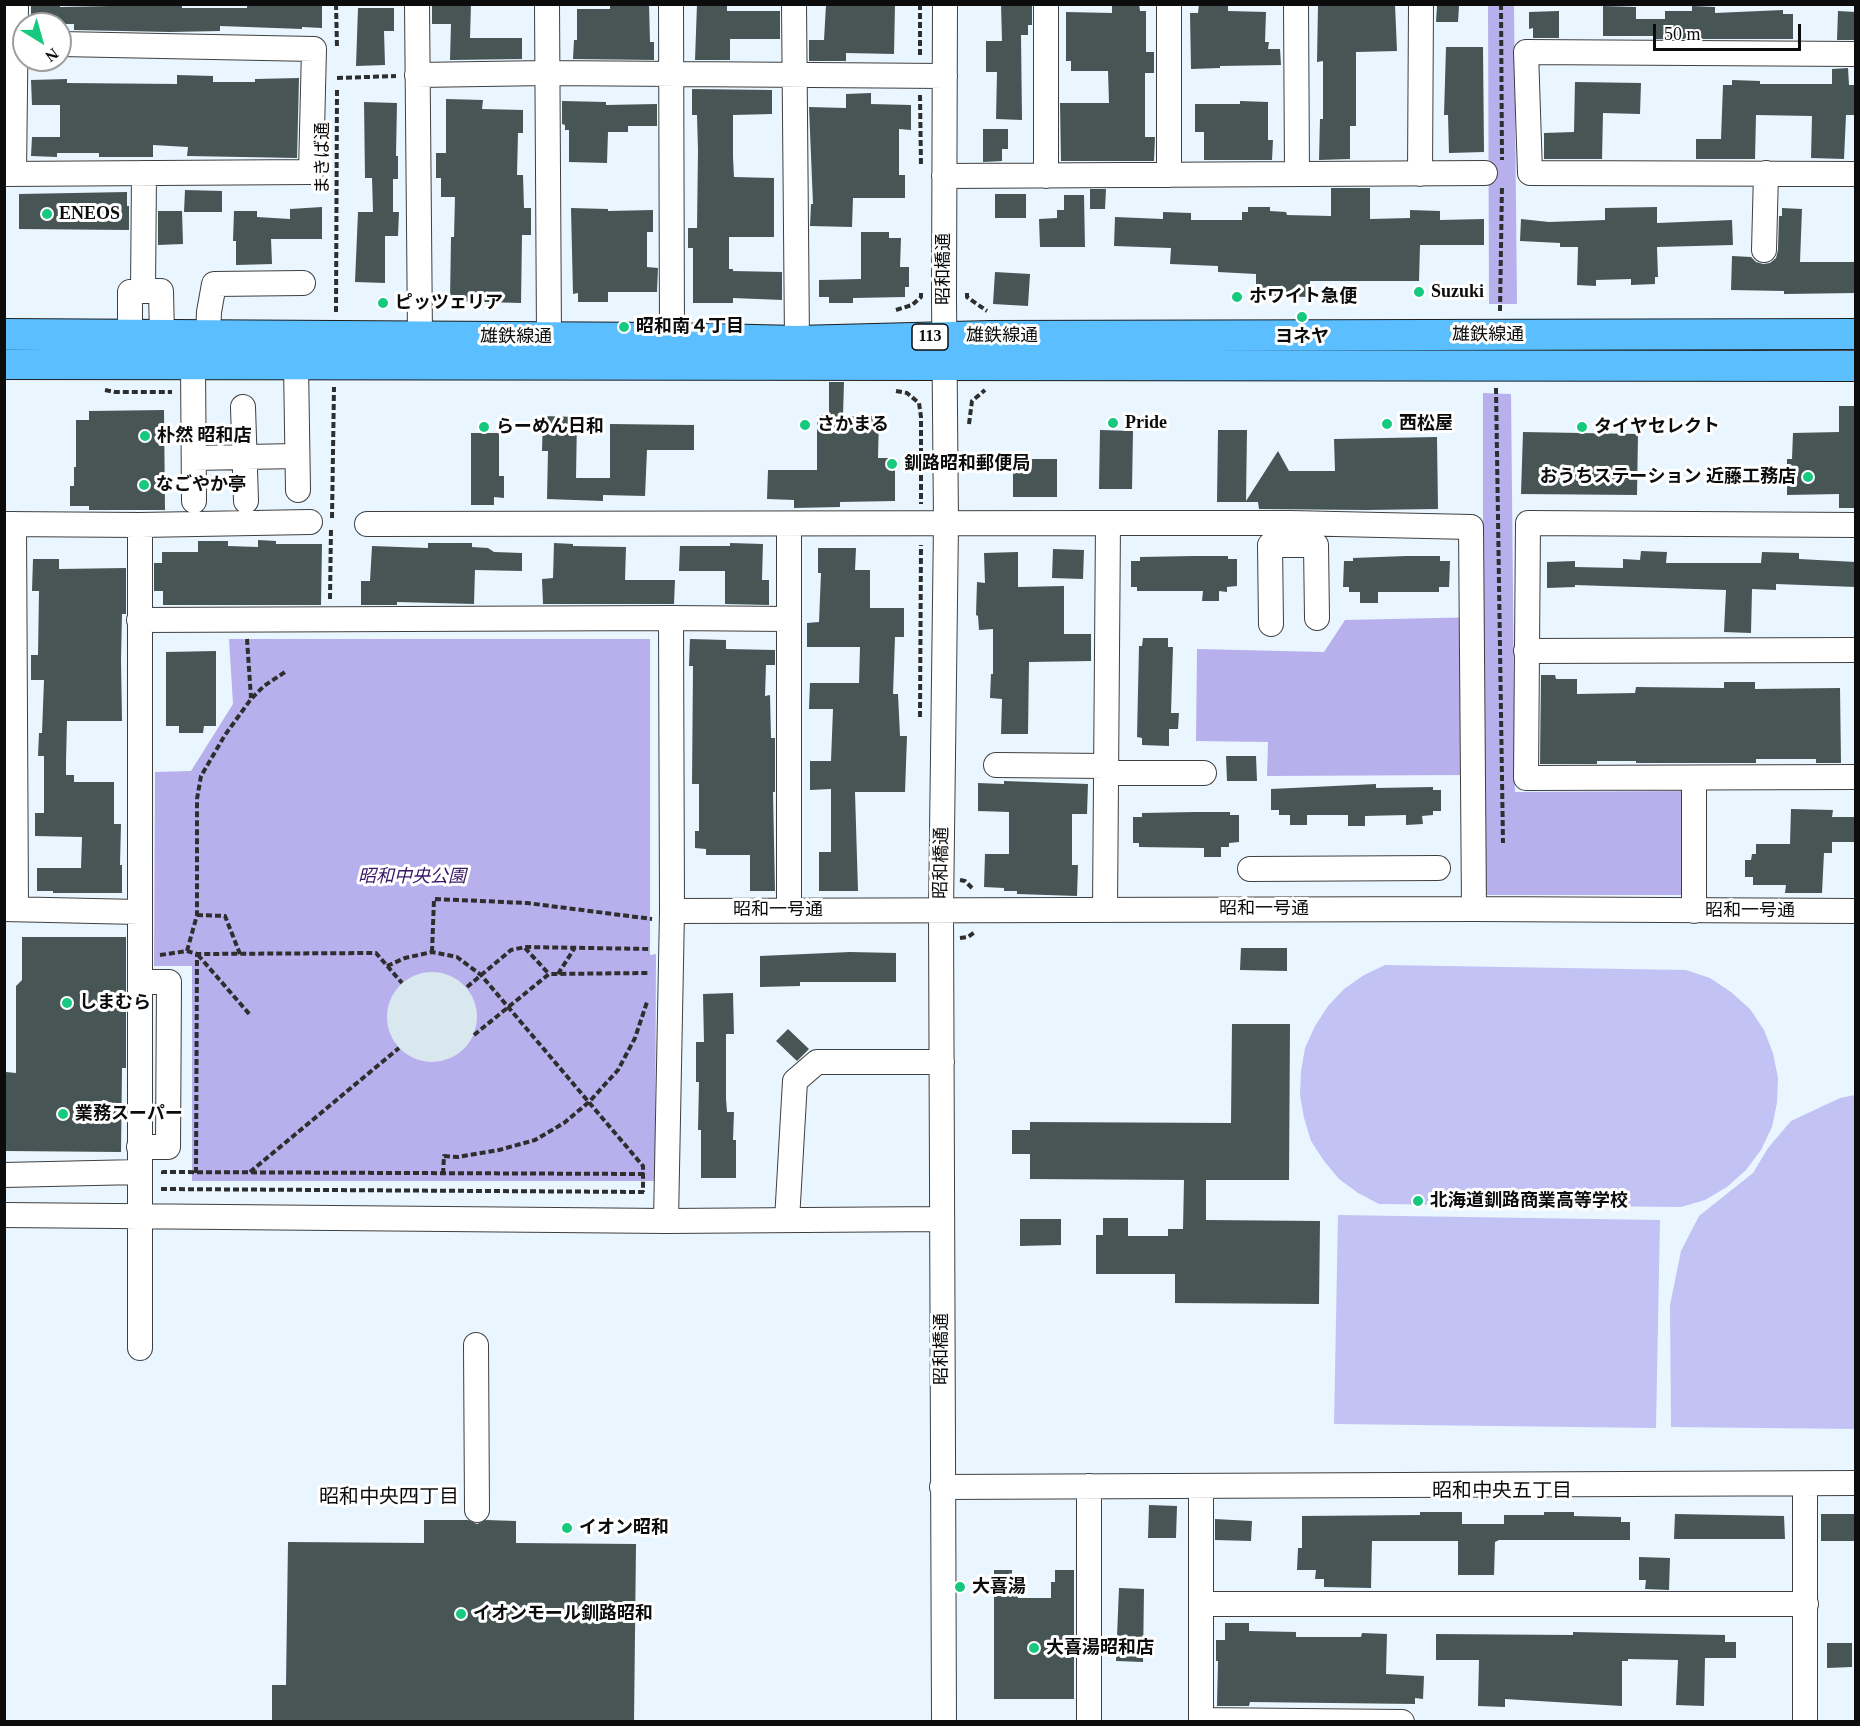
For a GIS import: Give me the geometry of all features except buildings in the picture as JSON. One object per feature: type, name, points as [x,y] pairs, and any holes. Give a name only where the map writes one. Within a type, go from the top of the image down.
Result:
[{"type":"main road","name":"雄鉄線通","points":[[4,334],[672,338],[797,341],[944,350],[1856,366]]},
{"type":"main road","name":"雄鉄線通","points":[[4,364],[296,364],[1856,334]]},
{"type":"street","points":[[417,4],[420,336]]},
{"type":"street","points":[[547,4],[549,338]]},
{"type":"street","points":[[671,4],[672,338]]},
{"type":"street","points":[[794,4],[797,341]]},
{"type":"street","name":"昭和橋通","points":[[944,1722],[941,911],[946,524],[945,4]]},
{"type":"street","points":[[1046,4],[1046,176]]},
{"type":"street","points":[[1169,4],[1169,175]]},
{"type":"street","points":[[1296,4],[1297,174]]},
{"type":"street","points":[[1420,174],[1421,4]]},
{"type":"street","points":[[18,72],[9,174],[311,172],[314,49],[72,44]]},
{"type":"street","points":[[1856,54],[1526,52],[1530,173],[1856,174]]},
{"type":"street","points":[[417,75],[794,73],[945,76]]},
{"type":"street","points":[[143,291],[144,173]]},
{"type":"street","points":[[944,176],[1485,173]]},
{"type":"street","points":[[1764,250],[1766,173]]},
{"type":"street","points":[[208,336],[214,284],[303,283]]},
{"type":"street","points":[[130,335],[130,292],[161,291],[162,336]]},
{"type":"street","points":[[193,364],[194,501]]},
{"type":"street","points":[[296,364],[298,490]]},
{"type":"street","points":[[243,408],[246,501]]},
{"type":"street","points":[[194,458],[297,456]]},
{"type":"street","points":[[139,912],[10,909],[9,524],[140,525],[310,522]]},
{"type":"street","points":[[1106,910],[1108,523]]},
{"type":"street","points":[[367,524],[1108,523],[1289,534],[1471,527],[1474,909]]},
{"type":"street","points":[[1856,525],[1528,523],[1526,778],[1856,777]]},
{"type":"street","points":[[140,525],[140,1348]]},
{"type":"street","points":[[789,525],[789,909]]},
{"type":"street","points":[[1289,534],[1316,545],[1317,618]]},
{"type":"street","points":[[1271,624],[1270,546],[1289,534]]},
{"type":"street","points":[[666,1221],[663,918],[670,618]]},
{"type":"street","points":[[139,620],[789,619]]},
{"type":"street","points":[[1526,651],[1856,650]]},
{"type":"street","points":[[996,765],[1204,773]]},
{"type":"street","points":[[1694,778],[1694,911]]},
{"type":"street","points":[[1250,869],[1438,868]]},
{"type":"street","points":[[1323,909],[1324,869]]},
{"type":"street","name":"昭和一号通","points":[[663,918],[789,909],[1856,911]]},
{"type":"street","points":[[139,1147],[168,1147],[169,1061],[169,982],[140,982]]},
{"type":"street","points":[[139,1060],[169,1061]]},
{"type":"street","points":[[787,1220],[795,1081],[817,1062],[942,1062]]},
{"type":"street","points":[[4,1175],[139,1180]]},
{"type":"street","points":[[4,1215],[666,1221],[942,1219]]},
{"type":"street","points":[[476,1345],[477,1510]]},
{"type":"street","points":[[942,1486],[1856,1483]]},
{"type":"street","points":[[1805,1484],[1805,1722]]},
{"type":"street","points":[[1089,1486],[1089,1722]]},
{"type":"street","points":[[1201,1486],[1201,1721],[1402,1722]]},
{"type":"street","points":[[1202,1604],[1806,1604]]},
{"type":"path","points":[[336,4],[337,57]]},
{"type":"path","points":[[920,4],[921,170]]},
{"type":"path","name":"まきば通","points":[[336,312],[337,67]]},
{"type":"path","points":[[337,78],[417,75]]},
{"type":"path","points":[[896,310],[912,305],[921,297],[922,286]]},
{"type":"path","points":[[967,297],[990,313]]},
{"type":"path","points":[[972,401],[990,386]]},
{"type":"path","points":[[330,619],[334,387]]},
{"type":"path","points":[[1496,387],[1503,843]]},
{"type":"path","points":[[896,391],[907,393],[919,403],[921,417],[920,726]]},
{"type":"path","points":[[246,633],[251,699]]},
{"type":"path","points":[[186,951],[197,915],[197,798],[201,776],[225,735],[251,699],[264,686],[285,672]]},
{"type":"path","points":[[432,952],[434,900],[527,903],[656,920],[663,918]]},
{"type":"path","points":[[197,915],[225,916],[240,954]]},
{"type":"path","points":[[525,947],[549,974]]},
{"type":"path","points":[[466,987],[511,950],[525,947],[654,949],[652,957]]},
{"type":"path","points":[[558,974],[575,948]]},
{"type":"path","points":[[152,956],[186,951],[197,954],[375,952],[402,983]]},
{"type":"path","points":[[387,966],[405,958],[432,952],[457,957],[481,975],[643,1166],[643,1192]]},
{"type":"path","points":[[197,954],[251,1016]]},
{"type":"path","points":[[196,1173],[197,954]]},
{"type":"path","points":[[648,983],[650,966]]},
{"type":"path","points":[[474,1035],[549,974],[648,974]]},
{"type":"path","points":[[443,1174],[444,1156],[458,1157],[500,1150],[535,1140],[564,1123],[589,1102],[618,1070],[635,1038],[647,1002],[647,993]]},
{"type":"path","points":[[249,1173],[399,1048]]},
{"type":"path","points":[[164,1189],[163,1172],[651,1174]]},
{"type":"path","points":[[139,1180],[164,1189],[651,1192]]},
{"type":"green space","points":[[1488,5],[1514,5],[1517,304],[1489,304]]},
{"type":"green space","points":[[1483,393],[1511,394],[1515,792],[1685,791],[1682,895],[1463,895],[1462,775],[1267,776],[1268,742],[1196,741],[1197,649],[1324,652],[1345,620],[1483,617]]},
{"type":"green space","name":"昭和中央公園","points":[[229,639],[650,639],[650,955],[656,954],[655,1181],[192,1181],[192,966],[154,966],[155,772],[191,771],[233,704]]},
{"type":"shaded area","points":[[1385,965],[1686,970],[1710,978],[1750,1009],[1764,1030],[1773,1053],[1778,1078],[1777,1103],[1772,1127],[1761,1150],[1746,1170],[1727,1187],[1705,1200],[1681,1207],[1379,1204],[1358,1193],[1339,1179],[1324,1161],[1311,1141],[1300,1095],[1305,1048],[1328,1006],[1344,989],[1364,975]]},
{"type":"shaded area","points":[[432,972],[449,975],[464,985],[474,1000],[477,1017],[474,1034],[464,1049],[449,1059],[432,1062],[415,1059],[400,1049],[390,1034],[387,1017],[390,1000],[400,985],[415,975]]},
{"type":"shaded area","points":[[1855,1095],[1855,1429],[1671,1427],[1670,1305],[1681,1251],[1699,1216],[1753,1173],[1768,1148],[1791,1121],[1840,1098]]},
{"type":"shaded area","points":[[1338,1215],[1660,1220],[1656,1428],[1334,1424]]},
{"type":"place","name":"ENEOS","points":[[47,214]]},
{"type":"place","name":"Suzuki","points":[[1419,292]]},
{"type":"place","name":"ホワイト急便","points":[[1237,297]]},
{"type":"place","name":"ピッツェリア","points":[[383,303]]},
{"type":"place","name":"ヨネヤ","points":[[1302,317]]},
{"type":"place","name":"昭和南４丁目","points":[[624,327]]},
{"type":"place","name":"Pride","points":[[1113,423]]},
{"type":"place","name":"西松屋","points":[[1387,424]]},
{"type":"place","name":"さかまる","points":[[805,425]]},
{"type":"place","name":"らーめん日和","points":[[484,427]]},
{"type":"place","name":"タイヤセレクト","points":[[1582,427]]},
{"type":"place","name":"朴然 昭和店","points":[[145,436]]},
{"type":"place","name":"釧路昭和郵便局","points":[[892,464]]},
{"type":"place","name":"おうちステーション 近藤工務店","points":[[1808,477]]},
{"type":"place","name":"なごやか亭","points":[[144,485]]},
{"type":"place","name":"しまむら","points":[[67,1003]]},
{"type":"place","name":"業務スーパー","points":[[63,1114]]},
{"type":"place","name":"北海道釧路商業高等学校","points":[[1418,1201]]},
{"type":"place","name":"イオン昭和","points":[[567,1528]]},
{"type":"place","name":"大喜湯","points":[[960,1587]]},
{"type":"place","name":"イオンモール釧路昭和","points":[[461,1614]]},
{"type":"place","name":"大喜湯昭和店","points":[[1034,1648]]},
{"type":"district","name":"昭和中央五丁目","points":[[1502,1492]]},
{"type":"district","name":"昭和中央四丁目","points":[[389,1498]]}]
